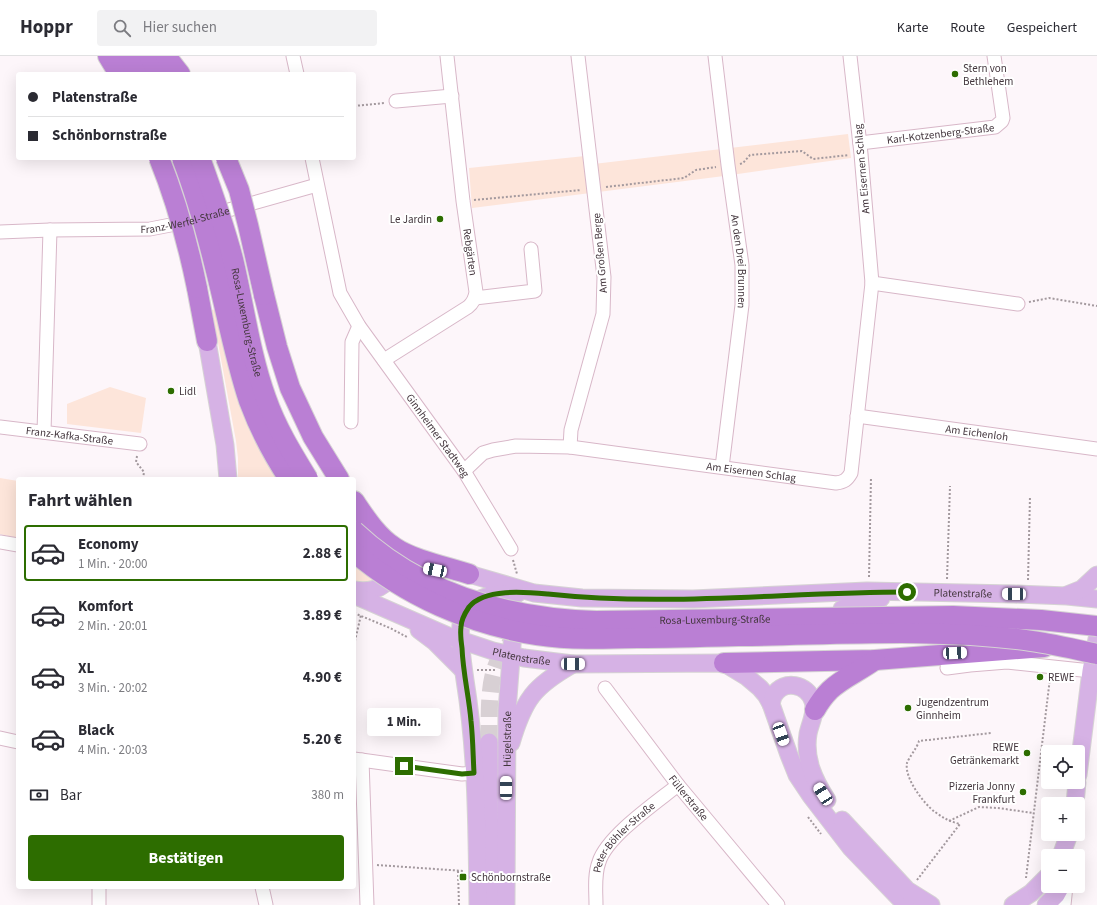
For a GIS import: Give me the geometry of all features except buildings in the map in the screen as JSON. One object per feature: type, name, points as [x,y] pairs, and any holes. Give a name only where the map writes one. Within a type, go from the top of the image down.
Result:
[{"type":"highway","points":[[108,56],[118,72]]},
{"type":"highway","points":[[129,56],[139,72]]},
{"type":"highway","points":[[148,56],[158,72]]},
{"type":"highway","points":[[166,56],[178,72]]},
{"type":"highway","points":[[160,160],[190,253],[207,341]]},
{"type":"highway","name":"Rosa-Luxemburg-Straße","points":[[183,160],[198,202],[240,370],[250,402],[260,426],[288,477]]},
{"type":"highway","name":"Rosa-Luxemburg-Straße","points":[[201,160],[214,197],[232,259],[258,373],[266,399],[276,424],[293,456],[307,477]]},
{"type":"highway","points":[[227,160],[241,197],[277,347],[290,388],[313,437],[338,477]]},
{"type":"highway","points":[[356,503],[395,554],[418,558],[469,574]]},
{"type":"highway","name":"Rosa-Luxemburg-Straße","points":[[356,533],[392,563],[421,580],[499,609],[548,618],[596,621],[953,616],[1041,620],[1097,626]]},
{"type":"highway","name":"Rosa-Luxemburg-Straße","points":[[356,554],[390,580],[416,595],[440,606],[466,617],[502,628],[538,635],[596,639],[912,634],[979,636],[1027,640],[1058,646],[1094,663]]},
{"type":"highway","points":[[724,663],[875,660],[1058,646]]},
{"type":"highway","points":[[814,710],[829,691],[840,682],[875,660]]},
{"type":"main road","points":[[207,341],[225,444],[228,477]]},
{"type":"main road","points":[[356,590],[375,590],[382,587],[394,570],[395,554]]},
{"type":"main road","name":"Platenstraße","points":[[469,574],[492,582],[534,593],[582,598],[660,600],[868,591],[1067,596],[1097,599]]},
{"type":"main road","points":[[1067,596],[1082,589],[1097,575]]},
{"type":"main road","name":"Hügelstraße","points":[[492,582],[499,586],[510,598],[515,612],[506,711],[506,905]]},
{"type":"main road","points":[[842,609],[907,592]]},
{"type":"main road","points":[[478,905],[470,670],[461,641],[462,622],[469,607],[487,596],[506,593],[534,593]]},
{"type":"main road","name":"Platenstraße","points":[[356,596],[461,641],[510,655],[573,664],[724,663]]},
{"type":"main road","points":[[402,616],[470,670]]},
{"type":"main road","points":[[1082,745],[1097,638]]},
{"type":"main road","points":[[724,663],[747,677],[760,688],[771,704],[797,775],[811,796],[851,848],[906,905]]},
{"type":"main road","points":[[507,759],[515,729],[530,697],[537,688],[546,681],[573,664]]},
{"type":"main road","points":[[771,704],[774,695],[783,687],[791,685],[798,685],[806,690],[811,696],[814,710],[807,744],[810,763],[816,784],[834,810],[907,890],[931,905]]},
{"type":"main road","points":[[489,742],[490,905]]},
{"type":"main road","points":[[1013,905],[1031,893],[1041,883]]},
{"type":"main road","points":[[1046,905],[1057,893]]},
{"type":"street","points":[[293,56],[296,72]]},
{"type":"street","name":"Rebgärten","points":[[447,56],[463,201],[476,292],[475,298]]},
{"type":"street","name":"Am Großen Berge","points":[[570,447],[571,430],[602,321],[604,306],[604,277],[578,56]]},
{"type":"street","name":"An den Drei Brunnen","points":[[715,56],[742,265],[742,305],[722,467]]},
{"type":"street","name":"Am Eisernen Schlag","points":[[464,471],[483,453],[493,450],[516,446],[570,447],[836,483],[845,481],[851,473],[872,283],[860,143],[850,56]]},
{"type":"street","name":"Karl-Kotzenberg-Straße","points":[[860,143],[995,127],[1002,121],[1003,118],[994,56]]},
{"type":"street","points":[[396,102],[452,96]]},
{"type":"street","name":"Ginnheimer Stadtweg","points":[[312,160],[340,293],[359,326],[464,471],[512,555]]},
{"type":"street","name":"Franz-Werfel-Straße","points":[[0,232],[50,230],[88,225],[150,229],[186,222],[317,185]]},
{"type":"street","points":[[44,432],[50,230]]},
{"type":"street","points":[[384,360],[468,307],[472,304],[475,298],[534,291],[531,249]]},
{"type":"street","points":[[872,283],[1018,304]]},
{"type":"street","points":[[351,422],[352,342],[359,326]]},
{"type":"street","name":"Am Eichenloh","points":[[857,416],[1097,449]]},
{"type":"street","name":"Franz-Kafka-Straße","points":[[0,427],[140,444]]},
{"type":"street","points":[[0,542],[16,545]]},
{"type":"street","points":[[356,552],[395,554]]},
{"type":"street","points":[[947,668],[970,664],[1007,662],[1094,663]]},
{"type":"street","name":"Füllerstraße","points":[[604,688],[678,785],[778,905]]},
{"type":"street","points":[[0,738],[16,742]]},
{"type":"street","points":[[367,905],[358,760],[462,774],[474,773]]},
{"type":"street","name":"Peter-Böhler-Straße","points":[[596,905],[596,873],[599,861],[606,847],[625,828],[678,785]]},
{"type":"street","points":[[99,889],[99,905]]},
{"type":"street","points":[[262,889],[266,905]]},
{"type":"street","points":[[1064,905],[1065,893]]},
{"type":"path","points":[[356,106],[396,102]]},
{"type":"path","points":[[728,165],[743,163],[750,155],[802,151],[813,159],[842,156]]},
{"type":"path","points":[[1018,304],[1049,298],[1097,306]]},
{"type":"path","points":[[140,444],[136,462],[144,472],[143,477]]},
{"type":"path","points":[[869,583],[871,476]]},
{"type":"path","points":[[947,583],[950,486]]},
{"type":"path","points":[[1028,584],[1030,496]]},
{"type":"path","points":[[512,555],[517,576]]},
{"type":"path","points":[[356,614],[409,638]]},
{"type":"path","points":[[356,636],[361,615]]},
{"type":"path","points":[[470,670],[502,670]]},
{"type":"path","points":[[1041,745],[1050,674]]},
{"type":"path","points":[[917,880],[960,824],[933,811],[915,789],[908,772],[908,761],[916,749],[919,741],[991,734]]},
{"type":"path","points":[[1026,881],[1025,874],[1041,748]]},
{"type":"path","points":[[949,820],[979,807],[1033,813]]},
{"type":"path","points":[[807,816],[822,835]]},
{"type":"path","points":[[365,864],[462,871]]},
{"type":"path","points":[[458,871],[459,905]]},
{"type":"shaded area","points":[[848,134],[851,158],[724,176],[472,208],[469,168],[585,156],[585,165]]},
{"type":"shaded area","points":[[216,309],[277,477],[238,477],[236,441],[212,310]]},
{"type":"shaded area","points":[[110,387],[146,398],[141,433],[67,424],[67,404]]},
{"type":"shaded area","points":[[0,478],[16,481],[16,538],[0,534]]},
{"type":"shaded area","points":[[356,566],[378,582],[356,583]]},
{"type":"tunnel","points":[[489,742],[490,702],[493,675],[503,652],[512,642]]},
{"type":"place","name":"Stern von Bethlehem","points":[[955,74]]},
{"type":"place","name":"Le Jardin","points":[[440,219]]},
{"type":"place","name":"Lidl","points":[[171,391]]},
{"type":"place","name":"REWE","points":[[1040,677]]},
{"type":"place","name":"Jugendzentrum Ginnheim","points":[[908,708]]},
{"type":"place","name":"REWE Getränkemarkt","points":[[1027,753]]},
{"type":"place","name":"Pizzeria Jonny Frankfurt","points":[[1023,792]]},
{"type":"place","name":"Schönbornstraße","points":[[463,877]]},
{"type":"route","points":[[404,766],[462,774],[474,773],[471,721],[463,670],[460,627],[469,607],[487,596],[516,592],[582,598],[671,600],[868,591],[907,592]]}]
